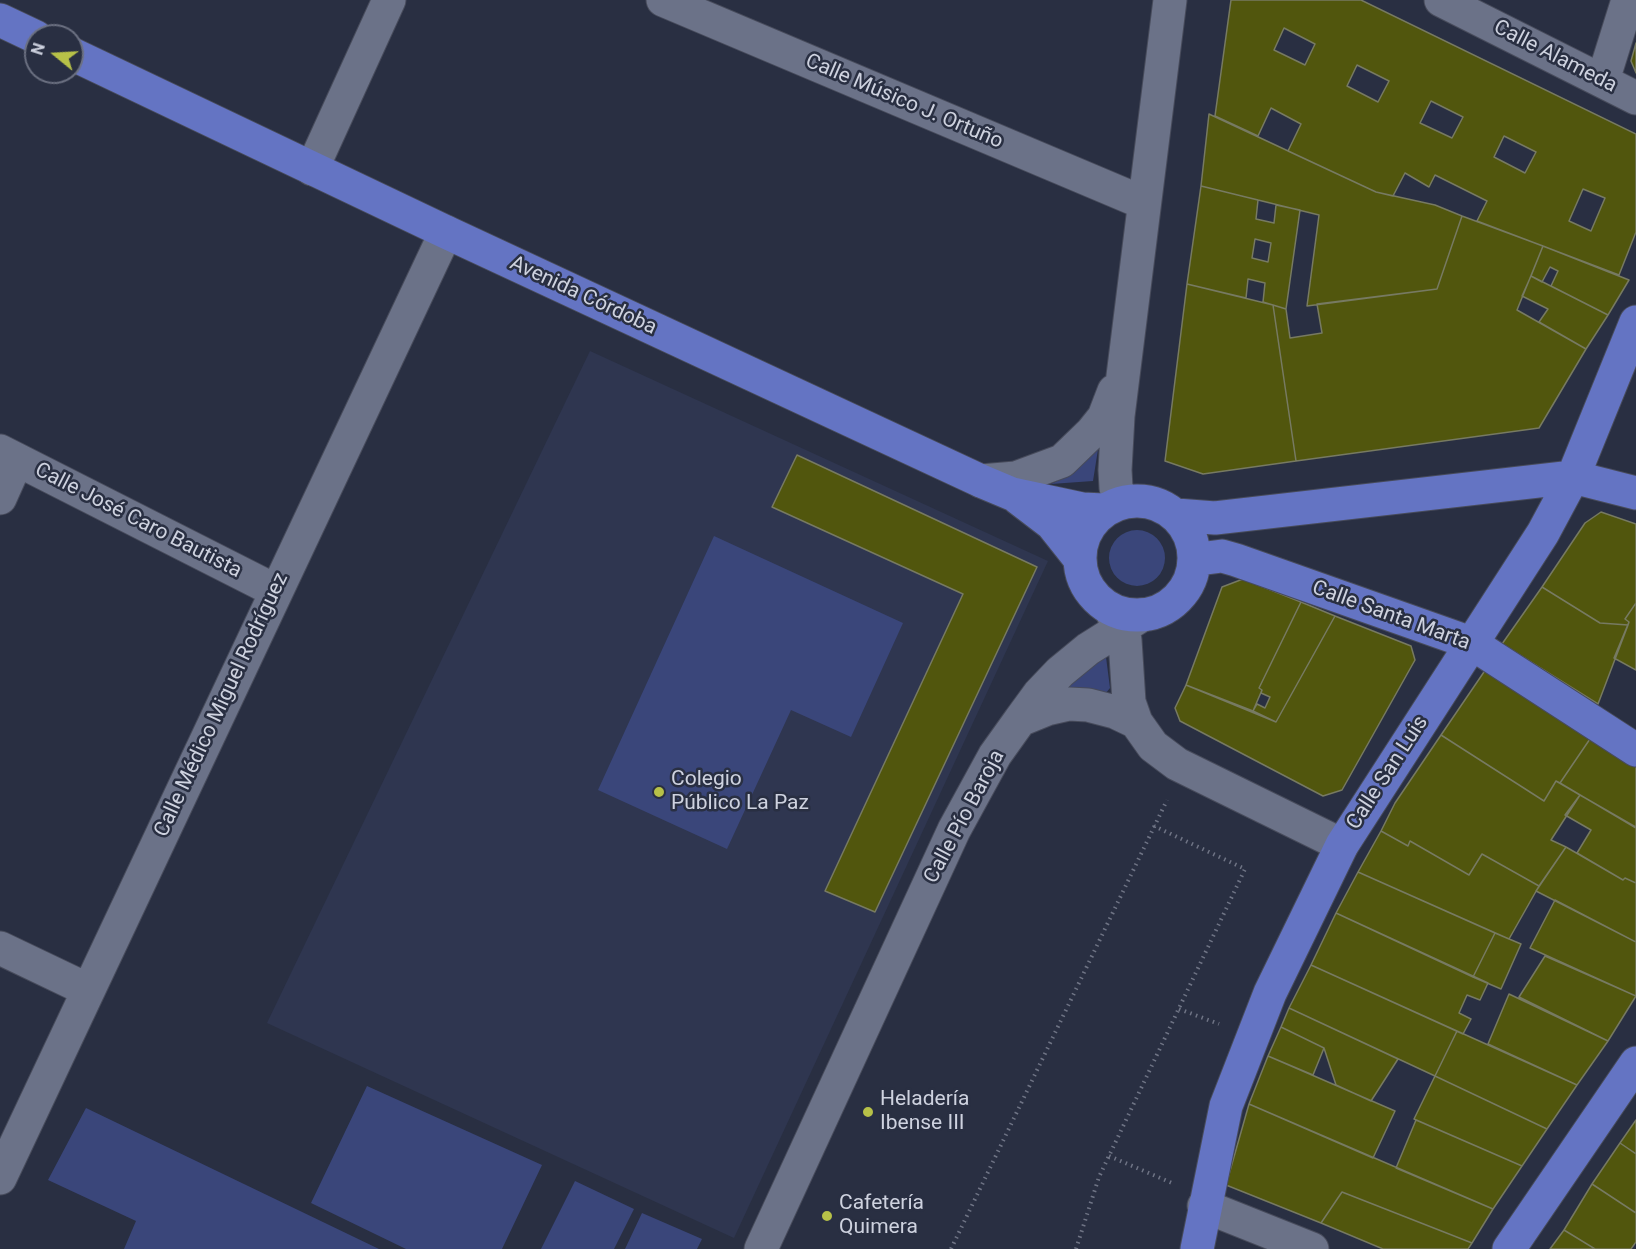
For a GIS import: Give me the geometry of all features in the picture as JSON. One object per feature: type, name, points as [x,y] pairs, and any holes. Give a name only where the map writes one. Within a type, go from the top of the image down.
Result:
[{"type":"main road","points":[[0,20],[24,31]]},
{"type":"main road","name":"Avenida Córdoba","points":[[84,60],[446,232],[981,481],[1012,494],[1082,509],[1114,506]]},
{"type":"main road","name":"Calle San Luis","points":[[1197,1249],[1192,1196],[1248,1045],[1270,993],[1342,845],[1543,533],[1573,477],[1636,322]]},
{"type":"main road","points":[[1176,515],[1215,518],[1573,477],[1636,493]]},
{"type":"main road","points":[[1012,494],[1052,524],[1079,558]]},
{"type":"main road","points":[[1153,502],[1176,515],[1187,529],[1192,541],[1194,563],[1186,586],[1178,598],[1155,612],[1124,617],[1089,590],[1082,574],[1079,558],[1082,540],[1090,524],[1114,506],[1153,502]]},
{"type":"main road","name":"Calle Santa Marta","points":[[1194,563],[1199,559],[1222,556],[1229,558],[1471,643],[1636,750]]},
{"type":"main road","points":[[1509,1249],[1636,1063]]},
{"type":"street","points":[[312,169],[389,0]]},
{"type":"street","name":"Calle Músico J. Ortuño","points":[[663,0],[1144,203]]},
{"type":"street","points":[[1114,506],[1126,348],[1170,0]]},
{"type":"street","name":"Calle Alameda","points":[[1441,0],[1636,98]]},
{"type":"street","points":[[1603,80],[1628,0]]},
{"type":"street","name":"Calle Médico Miguel Rodríguez","points":[[0,1178],[446,232]]},
{"type":"street","points":[[981,481],[1016,478],[1043,470],[1062,460],[1078,447],[1104,417],[1115,389],[1126,348]]},
{"type":"street","points":[[0,498],[8,455]]},
{"type":"street","name":"Calle José Caro Bautista","points":[[8,455],[276,591]]},
{"type":"street","points":[[1124,617],[1129,702],[1136,722],[1153,746],[1177,764],[1342,845]]},
{"type":"street","name":"Calle Pío Baroja","points":[[761,1249],[954,830],[995,755],[1039,694],[1060,672],[1124,617]]},
{"type":"street","points":[[1020,720],[1047,709],[1069,704],[1088,705],[1115,712],[1136,722]]},
{"type":"street","points":[[0,948],[88,990]]},
{"type":"street","points":[[1192,1196],[1312,1249]]},
{"type":"path","points":[[951,1249],[1168,796]]},
{"type":"path","points":[[1076,1249],[1099,1177],[1245,869],[1154,826]]},
{"type":"path","points":[[1179,1009],[1227,1028]]},
{"type":"path","points":[[1109,1156],[1192,1196]]},
{"type":"shaded area","name":"Colegio Público La Paz","points":[[590,351],[1048,561],[734,1238],[267,1023]]},
{"type":"shaded area","points":[[1099,443],[1093,481],[1051,484],[1073,473]]},
{"type":"shaded area","points":[[1131,530],[1143,530],[1153,534],[1161,542],[1165,558],[1161,574],[1153,582],[1143,586],[1131,586],[1121,582],[1113,574],[1109,564],[1109,552],[1113,542],[1121,534]]},
{"type":"shaded area","points":[[714,536],[903,623],[851,737],[791,710],[727,849],[598,790]]},
{"type":"shaded area","points":[[1106,657],[1110,688],[1105,694],[1059,693],[1072,675]]},
{"type":"shaded area","points":[[367,1086],[542,1165],[502,1249],[406,1249],[311,1203]]},
{"type":"shaded area","points":[[86,1108],[379,1249],[124,1249],[136,1221],[48,1180]]},
{"type":"shaded area","points":[[575,1181],[634,1209],[614,1249],[541,1249]]},
{"type":"shaded area","points":[[642,1213],[702,1239],[697,1249],[625,1249]]},
{"type":"building","points":[[1231,0],[1361,0],[1636,134],[1636,232],[1619,275],[1477,221],[1487,201],[1435,175],[1429,187],[1405,173],[1393,196],[1376,192],[1288,151],[1301,124],[1271,108],[1258,136],[1215,116]],"holes":[[[1284,28],[1315,44],[1305,65],[1274,50]],[[1357,65],[1389,81],[1378,102],[1347,86]],[[1431,101],[1463,117],[1452,138],[1420,123]],[[1504,136],[1536,152],[1525,173],[1494,157]],[[1583,189],[1605,198],[1591,231],[1569,221]]]},
{"type":"building","points":[[1636,43],[1636,73],[1631,61]]},
{"type":"building","points":[[1209,114],[1376,192],[1435,205],[1462,216],[1437,289],[1307,306],[1319,215],[1201,186]]},
{"type":"building","points":[[1201,186],[1258,200],[1256,219],[1274,223],[1276,205],[1300,210],[1286,309],[1263,302],[1265,283],[1248,279],[1246,298],[1187,284]],"holes":[[[1255,239],[1271,243],[1268,262],[1252,258]]]},
{"type":"building","points":[[1462,216],[1543,246],[1517,310],[1586,349],[1539,428],[1296,461],[1273,305],[1286,309],[1290,338],[1322,333],[1317,304],[1437,289]]},
{"type":"building","points":[[1543,246],[1629,280],[1608,315],[1551,286],[1558,271],[1550,267],[1542,282],[1531,276]]},
{"type":"building","points":[[1531,276],[1608,315],[1586,349],[1539,322],[1548,309],[1522,296]]},
{"type":"building","points":[[1187,284],[1273,305],[1296,461],[1203,474],[1165,461]]},
{"type":"building","points":[[797,455],[1037,567],[875,912],[825,891],[963,594],[772,507]]},
{"type":"building","points":[[1601,512],[1636,524],[1636,603],[1625,619],[1629,622],[1628,625],[1600,623],[1542,587],[1585,523]]},
{"type":"building","points":[[1243,579],[1301,602],[1259,688],[1262,690],[1253,711],[1186,685],[1222,587]]},
{"type":"building","points":[[1542,587],[1600,623],[1628,625],[1598,704],[1502,644]]},
{"type":"building","points":[[1301,602],[1335,616],[1276,722],[1253,711],[1257,704],[1265,708],[1270,697],[1261,693],[1262,690],[1259,688]]},
{"type":"building","points":[[1636,603],[1636,670],[1614,658],[1629,622],[1625,619]]},
{"type":"building","points":[[1335,616],[1411,646],[1415,660],[1342,790],[1323,796],[1180,721],[1175,708],[1186,685],[1276,722]]},
{"type":"building","points":[[1486,669],[1592,736],[1560,783],[1556,781],[1544,801],[1441,735]]},
{"type":"building","points":[[1441,735],[1544,801],[1556,781],[1580,795],[1551,840],[1566,847],[1539,886],[1482,854],[1469,875],[1410,841],[1408,846],[1381,831],[1395,803]]},
{"type":"building","points":[[1592,736],[1636,765],[1636,828],[1560,783]]},
{"type":"building","points":[[1580,795],[1636,827],[1636,883],[1625,878],[1623,880],[1577,853],[1591,830],[1565,815]]},
{"type":"building","points":[[1381,831],[1408,846],[1410,841],[1469,875],[1482,854],[1539,886],[1509,939],[1358,872]]},
{"type":"building","points":[[1566,847],[1623,880],[1625,878],[1636,883],[1636,942],[1536,891]]},
{"type":"building","points":[[1358,872],[1495,933],[1473,977],[1336,913]]},
{"type":"building","points":[[1555,900],[1636,942],[1636,996],[1530,948]]},
{"type":"building","points":[[1336,913],[1488,983],[1480,1000],[1467,995],[1459,1013],[1471,1019],[1463,1034],[1311,965]]},
{"type":"building","points":[[1495,933],[1521,944],[1501,989],[1473,977]]},
{"type":"building","points":[[1545,956],[1636,996],[1608,1041],[1519,997]]},
{"type":"building","points":[[1311,965],[1457,1031],[1435,1076],[1289,1008]]},
{"type":"building","points":[[1509,994],[1608,1041],[1577,1085],[1488,1044]]},
{"type":"building","points":[[1289,1008],[1398,1059],[1371,1101],[1336,1085],[1324,1048],[1281,1027]]},
{"type":"building","points":[[1281,1027],[1324,1048],[1313,1075],[1268,1056]]},
{"type":"building","points":[[1457,1031],[1577,1085],[1547,1129],[1435,1076]]},
{"type":"building","points":[[1268,1056],[1395,1111],[1373,1158],[1249,1104]]},
{"type":"building","points":[[1435,1076],[1547,1129],[1522,1166],[1414,1119]]},
{"type":"building","points":[[1249,1104],[1493,1209],[1472,1243],[1342,1192],[1321,1223],[1226,1185]]},
{"type":"building","points":[[1416,1120],[1522,1166],[1493,1209],[1396,1168]]},
{"type":"building","points":[[1636,1120],[1636,1154],[1620,1143]]},
{"type":"building","points":[[1620,1143],[1636,1154],[1636,1213],[1592,1184]]},
{"type":"building","points":[[1592,1184],[1636,1213],[1636,1242],[1631,1249],[1595,1249],[1564,1230]]},
{"type":"building","points":[[1342,1192],[1472,1243],[1468,1249],[1383,1249],[1321,1223]]},
{"type":"building","points":[[1564,1230],[1595,1249],[1550,1249]]},
{"type":"place","name":"Colegio Público La Paz","points":[[659,792]]},
{"type":"place","name":"Heladería Ibense III","points":[[868,1112]]},
{"type":"place","name":"Cafetería Quimera","points":[[827,1216]]}]
